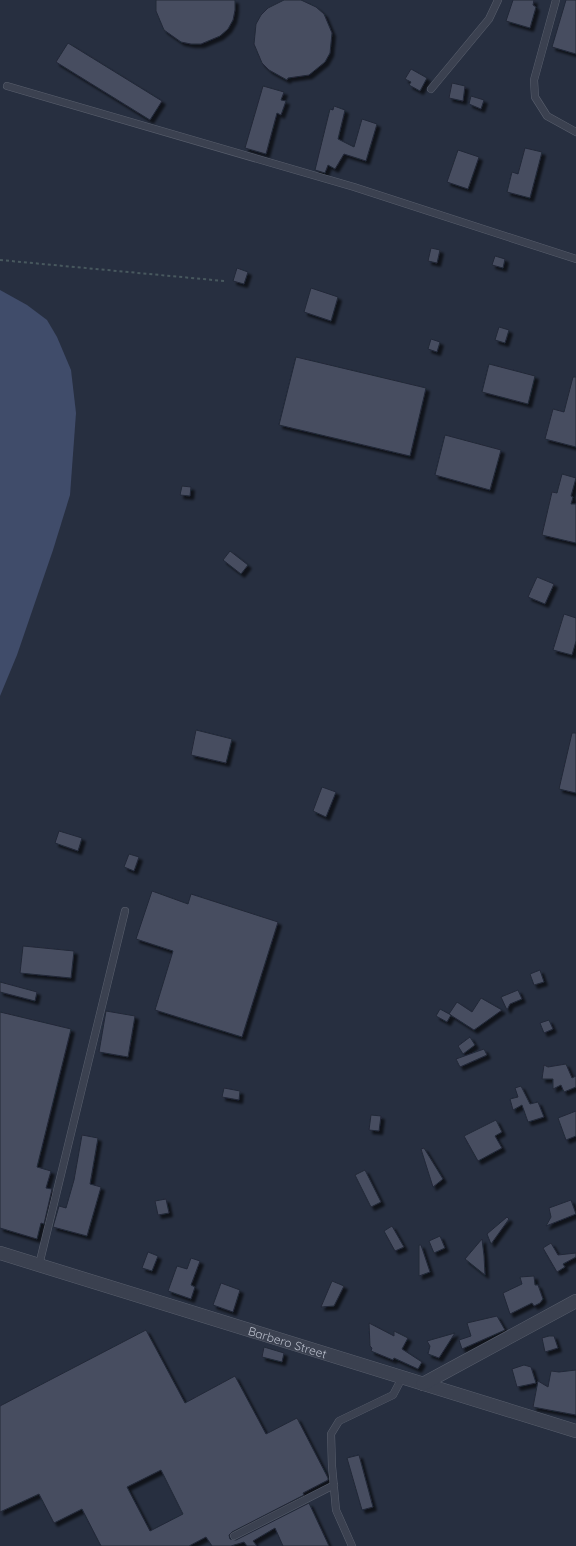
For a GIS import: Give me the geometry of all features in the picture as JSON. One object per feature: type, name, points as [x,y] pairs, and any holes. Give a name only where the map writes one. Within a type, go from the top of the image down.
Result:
[{"type":"street","name":"Barbero Street","points":[[0,1253],[403,1376],[422,1384],[576,1431]]},
{"type":"street","points":[[422,1384],[576,1301]]},
{"type":"lane","points":[[431,88],[489,19],[498,0]]},
{"type":"lane","points":[[556,0],[534,80],[535,97],[547,116],[576,132]]},
{"type":"lane","points":[[7,86],[354,187],[576,259]]},
{"type":"lane","points":[[39,1265],[125,911]]},
{"type":"lane","points":[[352,1546],[336,1510],[331,1434],[339,1421],[393,1395],[403,1376]]},
{"type":"lane","points":[[234,1536],[334,1485]]},
{"type":"path","points":[[0,260],[224,281]]},
{"type":"water","points":[[0,290],[27,305],[47,320],[57,337],[71,370],[76,413],[70,495],[17,655],[0,696]]},
{"type":"building","points":[[156,0],[235,0],[235,10],[233,20],[228,29],[220,36],[201,44],[191,44],[181,42],[164,30],[156,11]]},
{"type":"building","points":[[284,0],[301,0],[316,7],[324,14],[332,33],[330,53],[325,62],[309,75],[288,78],[287,80],[269,70],[262,63],[254,44],[256,24],[261,15],[268,8]]},
{"type":"building","points":[[513,0],[534,0],[533,5],[536,7],[530,28],[506,21]]},
{"type":"building","points":[[566,0],[576,0],[576,54],[552,47]]},
{"type":"building","points":[[68,43],[162,101],[150,120],[56,62]]},
{"type":"building","points":[[411,69],[427,78],[420,91],[409,85],[411,82],[405,79]]},
{"type":"building","points":[[452,83],[465,86],[463,101],[449,98]]},
{"type":"building","points":[[263,86],[284,92],[281,100],[286,101],[281,115],[277,113],[266,154],[245,148]]},
{"type":"building","points":[[471,96],[484,100],[481,109],[469,104]]},
{"type":"building","points":[[334,106],[345,110],[338,139],[354,147],[362,119],[377,124],[366,161],[344,154],[335,169],[328,165],[325,173],[315,170],[330,109],[333,110]]},
{"type":"building","points":[[525,148],[542,152],[530,198],[507,192],[512,172],[518,174]]},
{"type":"building","points":[[458,150],[479,157],[468,189],[447,182]]},
{"type":"building","points":[[431,248],[440,250],[437,263],[428,261]]},
{"type":"building","points":[[495,256],[505,259],[503,268],[492,265]]},
{"type":"building","points":[[237,268],[248,272],[244,284],[233,281]]},
{"type":"building","points":[[311,288],[338,297],[331,321],[304,312]]},
{"type":"building","points":[[499,327],[509,330],[505,343],[495,340]]},
{"type":"building","points":[[431,339],[440,342],[437,352],[428,349]]},
{"type":"building","points":[[296,357],[426,388],[410,456],[279,425]]},
{"type":"building","points":[[489,364],[535,376],[528,404],[482,392]]},
{"type":"building","points":[[573,377],[576,377],[576,447],[545,439],[553,409],[564,412]]},
{"type":"building","points":[[445,435],[501,450],[490,490],[435,475]]},
{"type":"building","points":[[562,474],[576,478],[571,496],[573,497],[571,504],[576,504],[576,543],[542,535],[552,492],[557,493]]},
{"type":"building","points":[[182,486],[191,487],[190,496],[180,495]]},
{"type":"building","points":[[230,551],[248,565],[241,574],[223,560]]},
{"type":"building","points":[[537,577],[554,584],[545,604],[528,597]]},
{"type":"building","points":[[564,614],[576,618],[576,641],[572,655],[553,650]]},
{"type":"building","points":[[196,730],[232,739],[226,763],[191,755]]},
{"type":"building","points":[[572,733],[576,733],[576,793],[559,789]]},
{"type":"building","points":[[322,787],[336,792],[326,817],[313,811]]},
{"type":"building","points":[[59,831],[82,838],[78,851],[55,843]]},
{"type":"building","points":[[129,854],[139,857],[134,871],[124,867]]},
{"type":"building","points":[[152,891],[188,904],[191,894],[278,922],[242,1037],[155,1010],[173,951],[136,939]]},
{"type":"building","points":[[23,946],[74,951],[71,978],[20,973]]},
{"type":"building","points":[[540,970],[544,982],[534,985],[530,974]]},
{"type":"building","points":[[0,982],[37,992],[35,1001],[0,992]]},
{"type":"building","points":[[518,990],[522,999],[510,1004],[507,1010],[501,997]]},
{"type":"building","points":[[481,998],[502,1010],[474,1030],[449,1014],[457,1002],[472,1012]]},
{"type":"building","points":[[440,1009],[451,1015],[447,1022],[436,1016]]},
{"type":"building","points":[[106,1011],[135,1016],[128,1057],[99,1052]]},
{"type":"building","points":[[0,1012],[71,1029],[37,1167],[51,1171],[46,1188],[52,1189],[44,1224],[41,1223],[37,1239],[0,1228]]},
{"type":"building","points":[[549,1020],[553,1029],[544,1033],[540,1023]]},
{"type":"building","points":[[470,1037],[475,1045],[463,1054],[458,1046]]},
{"type":"building","points":[[484,1049],[487,1055],[460,1067],[456,1059]]},
{"type":"building","points":[[566,1064],[572,1078],[576,1076],[576,1087],[564,1092],[561,1085],[553,1089],[553,1079],[542,1079],[544,1065],[548,1067]]},
{"type":"building","points":[[521,1086],[530,1104],[538,1102],[544,1117],[528,1122],[522,1105],[513,1110],[510,1099],[518,1097],[515,1088]]},
{"type":"building","points":[[224,1088],[240,1091],[239,1100],[222,1097]]},
{"type":"building","points":[[576,1111],[576,1136],[566,1140],[558,1118]]},
{"type":"building","points":[[371,1115],[381,1116],[379,1131],[369,1130]]},
{"type":"building","points":[[496,1120],[502,1132],[495,1136],[502,1148],[478,1161],[464,1136]]},
{"type":"building","points":[[82,1135],[98,1138],[90,1184],[101,1187],[87,1236],[53,1227],[59,1206],[66,1208],[74,1180]]},
{"type":"building","points":[[424,1148],[443,1179],[433,1187],[421,1149]]},
{"type":"building","points":[[365,1170],[381,1202],[371,1207],[355,1175]]},
{"type":"building","points":[[166,1199],[169,1213],[158,1215],[155,1201]]},
{"type":"building","points":[[571,1200],[576,1214],[546,1226],[551,1217],[549,1208]]},
{"type":"building","points":[[507,1217],[509,1219],[491,1244],[487,1234]]},
{"type":"building","points":[[392,1226],[404,1247],[395,1251],[384,1231]]},
{"type":"building","points":[[440,1236],[445,1248],[434,1253],[429,1241]]},
{"type":"building","points":[[482,1239],[484,1256],[485,1275],[465,1259]]},
{"type":"building","points":[[551,1243],[558,1255],[576,1253],[576,1257],[563,1264],[565,1267],[557,1272],[543,1248]]},
{"type":"building","points":[[419,1245],[421,1245],[430,1272],[419,1276]]},
{"type":"building","points":[[148,1252],[158,1256],[152,1271],[142,1268]]},
{"type":"building","points":[[191,1258],[200,1261],[191,1285],[195,1287],[191,1299],[168,1291],[177,1266],[187,1269]]},
{"type":"building","points":[[534,1276],[535,1285],[538,1285],[543,1299],[540,1303],[534,1306],[532,1303],[510,1314],[503,1293],[522,1284],[520,1277]]},
{"type":"building","points":[[332,1281],[344,1286],[334,1306],[321,1307]]},
{"type":"building","points":[[221,1283],[240,1290],[233,1312],[213,1305]]},
{"type":"building","points":[[497,1316],[505,1330],[462,1349],[459,1340],[471,1336],[467,1323]]},
{"type":"building","points":[[369,1323],[394,1336],[394,1331],[408,1338],[402,1349],[422,1362],[418,1369],[394,1358],[393,1360],[371,1351],[372,1348],[370,1346]]},
{"type":"building","points":[[146,1330],[185,1403],[235,1376],[266,1434],[297,1418],[328,1478],[328,1480],[303,1493],[304,1495],[232,1532],[229,1535],[230,1539],[236,1540],[309,1503],[329,1546],[283,1546],[275,1528],[253,1541],[257,1546],[247,1546],[244,1542],[231,1546],[212,1546],[206,1537],[189,1546],[101,1546],[82,1509],[54,1523],[39,1494],[0,1512],[0,1406]],"holes":[[[161,1470],[183,1514],[150,1531],[127,1487]]]},
{"type":"building","points":[[455,1333],[439,1358],[428,1354],[430,1346],[427,1341]]},
{"type":"building","points":[[554,1336],[558,1348],[545,1352],[542,1338]]},
{"type":"building","points":[[264,1347],[284,1353],[282,1362],[262,1357]]},
{"type":"building","points":[[524,1365],[531,1367],[536,1383],[517,1387],[512,1369]]},
{"type":"building","points":[[576,1370],[576,1415],[533,1407],[538,1381],[548,1387],[551,1371],[559,1372]]},
{"type":"building","points":[[359,1455],[373,1507],[362,1510],[347,1458]]}]
